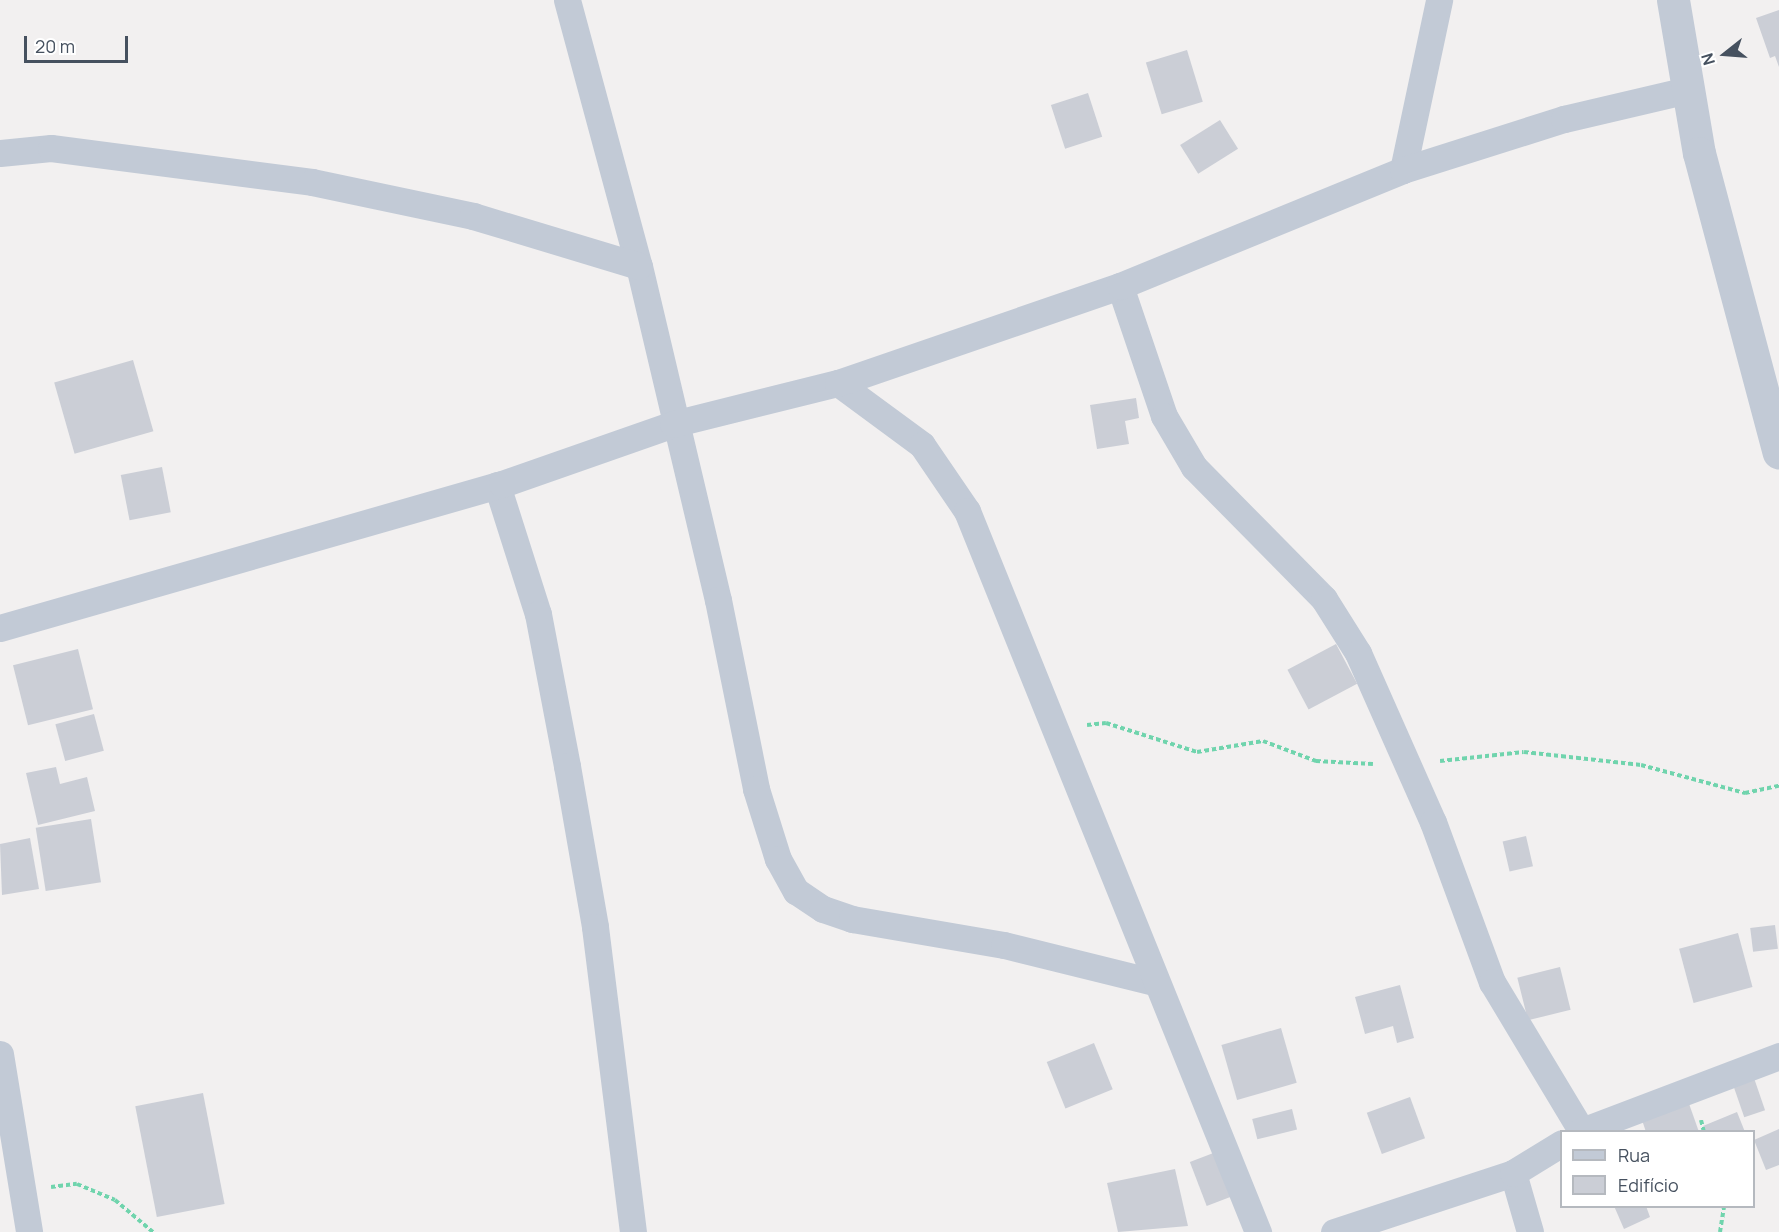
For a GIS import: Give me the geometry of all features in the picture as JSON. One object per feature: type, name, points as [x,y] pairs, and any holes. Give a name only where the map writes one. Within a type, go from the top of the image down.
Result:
[{"type":"street","points":[[567,0],[639,266],[673,424],[718,600],[756,789],[778,859],[796,891],[823,909],[852,919],[1004,945],[1154,982]]},
{"type":"street","points":[[1403,170],[1439,0]]},
{"type":"street","points":[[1673,0],[1699,153],[1779,453]]},
{"type":"street","points":[[0,628],[497,485],[673,424],[838,384],[1120,286],[1403,170],[1564,119],[1688,90]]},
{"type":"street","points":[[0,153],[51,148],[312,182],[472,216],[639,266]]},
{"type":"street","points":[[1120,286],[1164,416],[1194,466],[1324,598],[1358,653],[1433,822],[1492,982],[1571,1130]]},
{"type":"street","points":[[838,384],[922,445],[967,511],[1154,982],[1258,1232]]},
{"type":"street","points":[[497,485],[538,614],[567,766],[595,927],[633,1232]]},
{"type":"street","points":[[0,1054],[29,1232]]},
{"type":"street","points":[[1587,1130],[1779,1056]]},
{"type":"street","points":[[1334,1232],[1513,1173],[1560,1144]]},
{"type":"street","points":[[1513,1173],[1530,1232]]},
{"type":"path","points":[[21,1191],[77,1184],[115,1200],[153,1232]]},
{"type":"path","points":[[1720,1232],[1724,1208]]},
{"type":"building","points":[[1779,10],[1779,67],[1775,56],[1770,58],[1756,18]]},
{"type":"building","points":[[1187,50],[1203,102],[1162,114],[1146,63]]},
{"type":"building","points":[[1088,93],[1102,137],[1065,149],[1051,105]]},
{"type":"building","points":[[1220,120],[1238,149],[1198,174],[1180,145]]},
{"type":"building","points":[[133,360],[153,431],[75,454],[54,383]]},
{"type":"building","points":[[1136,398],[1139,418],[1125,421],[1129,444],[1097,449],[1090,405]]},
{"type":"building","points":[[162,467],[171,512],[130,520],[121,475]]},
{"type":"building","points":[[1336,644],[1357,684],[1309,710],[1287,670]]},
{"type":"building","points":[[78,649],[93,709],[28,725],[13,665]]},
{"type":"building","points":[[94,714],[104,751],[65,761],[55,724]]},
{"type":"building","points":[[56,767],[60,784],[87,777],[95,811],[38,825],[26,773]]},
{"type":"building","points":[[91,819],[101,882],[46,891],[36,828]]},
{"type":"building","points":[[1526,836],[1533,866],[1510,872],[1503,841]]},
{"type":"building","points":[[30,838],[39,889],[2,895],[0,844]]},
{"type":"building","points":[[1775,925],[1778,949],[1753,952],[1750,928]]},
{"type":"building","points":[[1738,933],[1752,987],[1694,1003],[1679,949]]},
{"type":"building","points":[[1560,967],[1571,1010],[1528,1020],[1517,978]]},
{"type":"building","points":[[1400,985],[1414,1038],[1397,1043],[1393,1026],[1365,1034],[1355,997]]},
{"type":"building","points":[[1281,1028],[1297,1083],[1237,1100],[1221,1045]]},
{"type":"building","points":[[1094,1043],[1113,1089],[1065,1108],[1047,1062]]},
{"type":"building","points":[[1754,1078],[1765,1110],[1744,1117],[1733,1085]]},
{"type":"building","points":[[203,1093],[225,1204],[157,1217],[135,1106]]},
{"type":"building","points":[[1410,1097],[1425,1138],[1382,1154],[1367,1113]]},
{"type":"building","points":[[1687,1098],[1698,1130],[1645,1130],[1640,1114]]},
{"type":"building","points":[[1292,1109],[1297,1129],[1257,1139],[1252,1119]]},
{"type":"building","points":[[1737,1112],[1744,1130],[1705,1130],[1703,1126]]},
{"type":"building","points":[[1779,1129],[1779,1165],[1766,1170],[1755,1140]]},
{"type":"building","points":[[1216,1152],[1233,1196],[1207,1206],[1190,1162]]},
{"type":"building","points":[[1175,1169],[1188,1226],[1118,1232],[1107,1183]]},
{"type":"building","points":[[1615,1208],[1647,1208],[1650,1217],[1624,1229]]}]
